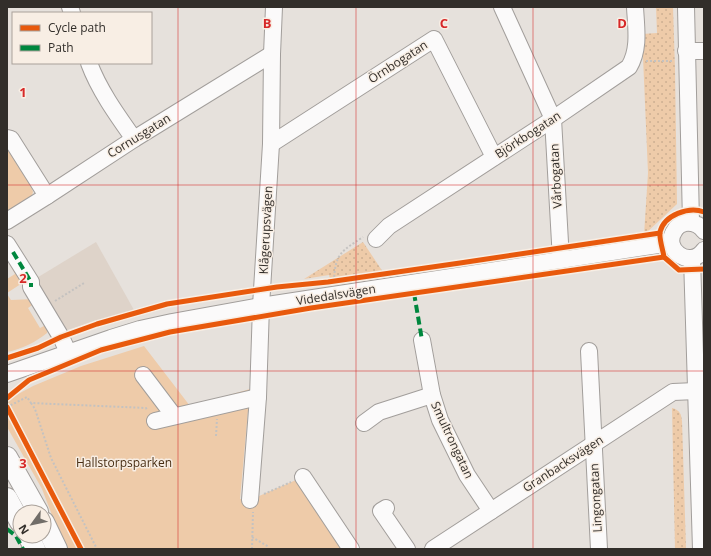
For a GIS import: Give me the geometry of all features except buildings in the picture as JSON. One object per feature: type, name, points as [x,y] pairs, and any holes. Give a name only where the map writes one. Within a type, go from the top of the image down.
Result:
[{"type":"main road","points":[[7,456],[34,504]]},
{"type":"main road","points":[[7,498],[12,507]]},
{"type":"main road","points":[[52,539],[57,549]]},
{"type":"street","name":"Klågerupsvägen","points":[[250,500],[258,397],[261,306],[271,144],[274,7]]},
{"type":"street","name":"Vårbogatan","points":[[502,7],[553,119],[561,260]]},
{"type":"street","points":[[633,61],[636,50],[635,7]]},
{"type":"street","points":[[686,7],[687,57],[698,226],[682,224],[677,227],[673,232],[671,243],[676,253],[681,256],[698,254],[696,391],[701,549]]},
{"type":"street","name":"Örnbogatan","points":[[271,144],[434,39],[494,157]]},
{"type":"street","points":[[687,57],[704,51]]},
{"type":"street","name":"Cornusgatan","points":[[7,221],[134,139],[272,54]]},
{"type":"street","name":"Björkbogatan","points":[[376,239],[389,226],[625,71],[633,61]]},
{"type":"street","points":[[89,64],[103,92],[134,139]]},
{"type":"street","points":[[7,138],[11,139],[46,196]]},
{"type":"street","name":"Videdalsvägen","points":[[7,374],[68,352],[140,329],[172,322],[261,306],[671,243]]},
{"type":"street","points":[[10,248],[31,282],[31,287],[61,337],[68,352]]},
{"type":"street","name":"Smultrongatan","points":[[422,340],[432,395],[440,420],[467,475],[491,510]]},
{"type":"street","name":"Lingongatan","points":[[589,351],[599,549]]},
{"type":"street","points":[[143,375],[174,416]]},
{"type":"street","name":"Granbacksvägen","points":[[433,549],[673,392],[696,391]]},
{"type":"street","points":[[364,423],[379,412],[432,395]]},
{"type":"street","points":[[155,421],[258,397]]},
{"type":"street","points":[[303,477],[351,549]]},
{"type":"street","points":[[386,508],[381,511],[407,549]]},
{"type":"path","points":[[633,61],[687,57]]},
{"type":"path","points":[[334,281],[335,267],[338,257],[343,250],[364,236],[376,239]]},
{"type":"path","points":[[328,282],[342,280]]},
{"type":"path","points":[[44,308],[84,283]]},
{"type":"path","points":[[11,414],[7,407],[28,397],[35,409],[51,458],[97,549]]},
{"type":"path","points":[[32,403],[146,408],[155,421]]},
{"type":"path","points":[[252,549],[253,508],[250,500],[303,477]]},
{"type":"path","points":[[252,537],[269,547]]},
{"type":"shaded area","points":[[96,242],[134,310],[67,330],[35,279]]},
{"type":"green space","points":[[656,7],[673,7],[677,204],[644,235],[648,173],[642,34],[657,33]]},
{"type":"green space","points":[[7,149],[31,186],[33,192],[30,201],[7,215]]},
{"type":"green space","points":[[363,242],[383,272],[330,279],[329,275],[304,279]]},
{"type":"green space","points":[[9,263],[18,264],[27,280],[7,293],[7,279],[15,274]]},
{"type":"green space","points":[[7,294],[11,300],[34,299],[35,303],[28,308],[40,328],[48,324],[47,333],[43,336],[23,347],[7,352]]},
{"type":"green space","name":"Hallstorpsparken","points":[[144,346],[190,406],[250,389],[240,499],[250,500],[303,477],[351,549],[65,549],[52,515],[52,504],[48,504],[42,489],[7,427],[7,400],[33,386],[81,366]]},
{"type":"green space","points":[[672,408],[680,413],[682,421],[686,549],[675,549]]},
{"type":"marked path","points":[[13,252],[31,282],[31,287]]},
{"type":"marked path","points":[[414,293],[422,340]]},
{"type":"marked path","points":[[7,529],[16,536],[23,549]]},
{"type":"cycle path","points":[[704,212],[691,210],[678,213],[666,221],[660,232],[664,257],[679,270],[704,269]]},
{"type":"cycle path","points":[[7,358],[38,348],[61,337],[97,324],[167,304],[660,233]]},
{"type":"cycle path","points":[[7,398],[29,380],[101,350],[170,332],[311,308],[664,257]]},
{"type":"cycle path","points":[[7,407],[81,549]]}]
